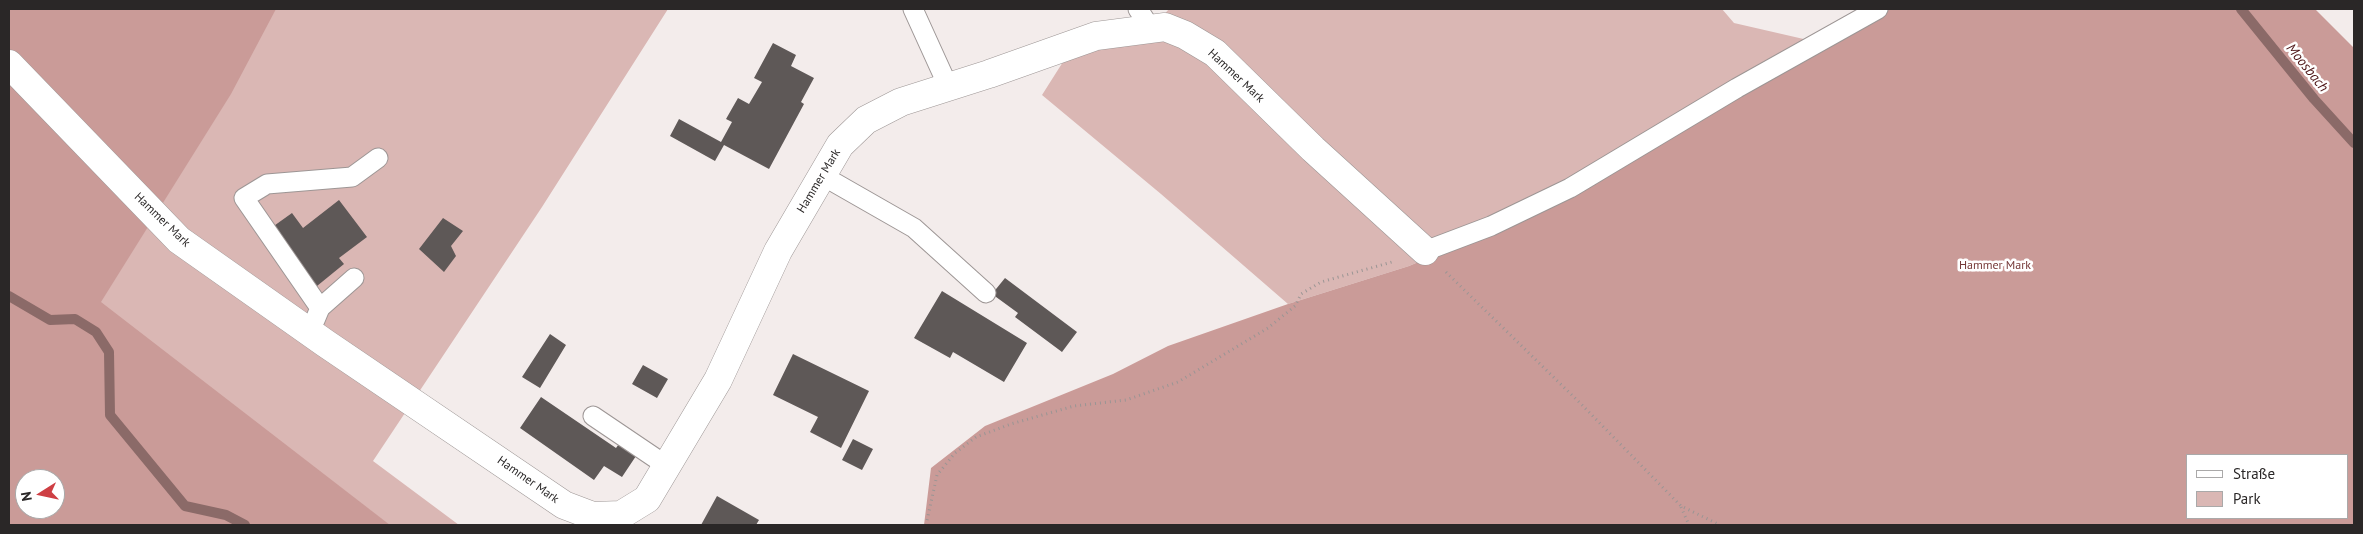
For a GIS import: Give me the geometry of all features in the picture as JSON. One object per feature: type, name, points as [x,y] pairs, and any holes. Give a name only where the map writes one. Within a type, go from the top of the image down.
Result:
[{"type":"street","name":"Hammer Mark","points":[[9,64],[179,240],[315,320],[564,506],[593,516],[621,515],[646,499],[718,380],[778,251],[824,176],[840,145],[866,120],[901,102],[989,74],[1145,19],[1185,35],[1215,54],[1313,150],[1425,251]]},
{"type":"lane","points":[[913,9],[948,86]]},
{"type":"lane","points":[[1425,251],[1492,226],[1570,188],[1737,88],[1878,9]]},
{"type":"lane","points":[[354,278],[315,320],[244,198],[267,184],[352,177],[378,158]]},
{"type":"lane","points":[[824,176],[914,228],[986,293]]},
{"type":"lane","points":[[593,416],[667,466]]},
{"type":"path","points":[[926,525],[937,475],[955,454],[976,437],[1011,424],[1074,406],[1126,400],[1178,382],[1268,328],[1294,306],[1301,294],[1321,282],[1425,251],[1581,404],[1681,506],[1720,525]]},
{"type":"path","points":[[1681,506],[1689,525]]},
{"type":"green space","points":[[9,9],[276,9],[231,94],[101,302],[390,525],[9,525]]},
{"type":"green space","points":[[275,9],[668,9],[542,207],[373,461],[459,525],[389,525],[99,302]]},
{"type":"green space","points":[[1169,9],[1722,9],[1734,23],[1821,43],[1531,214],[1409,266],[1288,304],[1161,194],[1042,95],[1068,54],[1151,29]]},
{"type":"green space","name":"Hammer Mark","points":[[1888,9],[2315,9],[2354,48],[2354,525],[924,525],[931,468],[985,426],[1113,374],[1168,346],[1288,304],[1409,266],[1531,214],[1821,43]]},
{"type":"building","points":[[773,43],[796,55],[791,66],[814,78],[801,102],[804,104],[769,169],[724,145],[715,161],[670,136],[679,119],[721,142],[732,122],[726,119],[738,98],[749,104],[762,82],[754,78]]},
{"type":"building","points":[[339,200],[367,237],[339,258],[344,264],[317,286],[271,228],[292,213],[303,228]]},
{"type":"building","points":[[443,218],[463,231],[451,246],[456,256],[444,272],[419,249]]},
{"type":"building","points":[[1005,278],[1077,332],[1062,352],[1015,317],[1018,313],[992,294]]},
{"type":"building","points":[[942,291],[1027,343],[1004,382],[953,352],[950,358],[914,338]]},
{"type":"building","points":[[550,334],[566,345],[540,388],[522,377]]},
{"type":"building","points":[[793,354],[869,391],[841,448],[810,432],[818,417],[773,395]]},
{"type":"building","points":[[643,365],[668,379],[657,398],[632,384]]},
{"type":"building","points":[[541,397],[616,448],[621,441],[638,453],[622,477],[604,466],[594,480],[520,428]]},
{"type":"building","points":[[853,439],[873,449],[862,470],[842,460]]},
{"type":"building","points":[[717,496],[759,520],[756,525],[701,525]]},
{"type":"waterway","name":"Moosbach","points":[[2241,9],[2314,99],[2354,143]]},
{"type":"waterway","points":[[9,296],[50,320],[75,319],[96,332],[109,352],[110,415],[185,506],[226,515],[245,525]]}]
